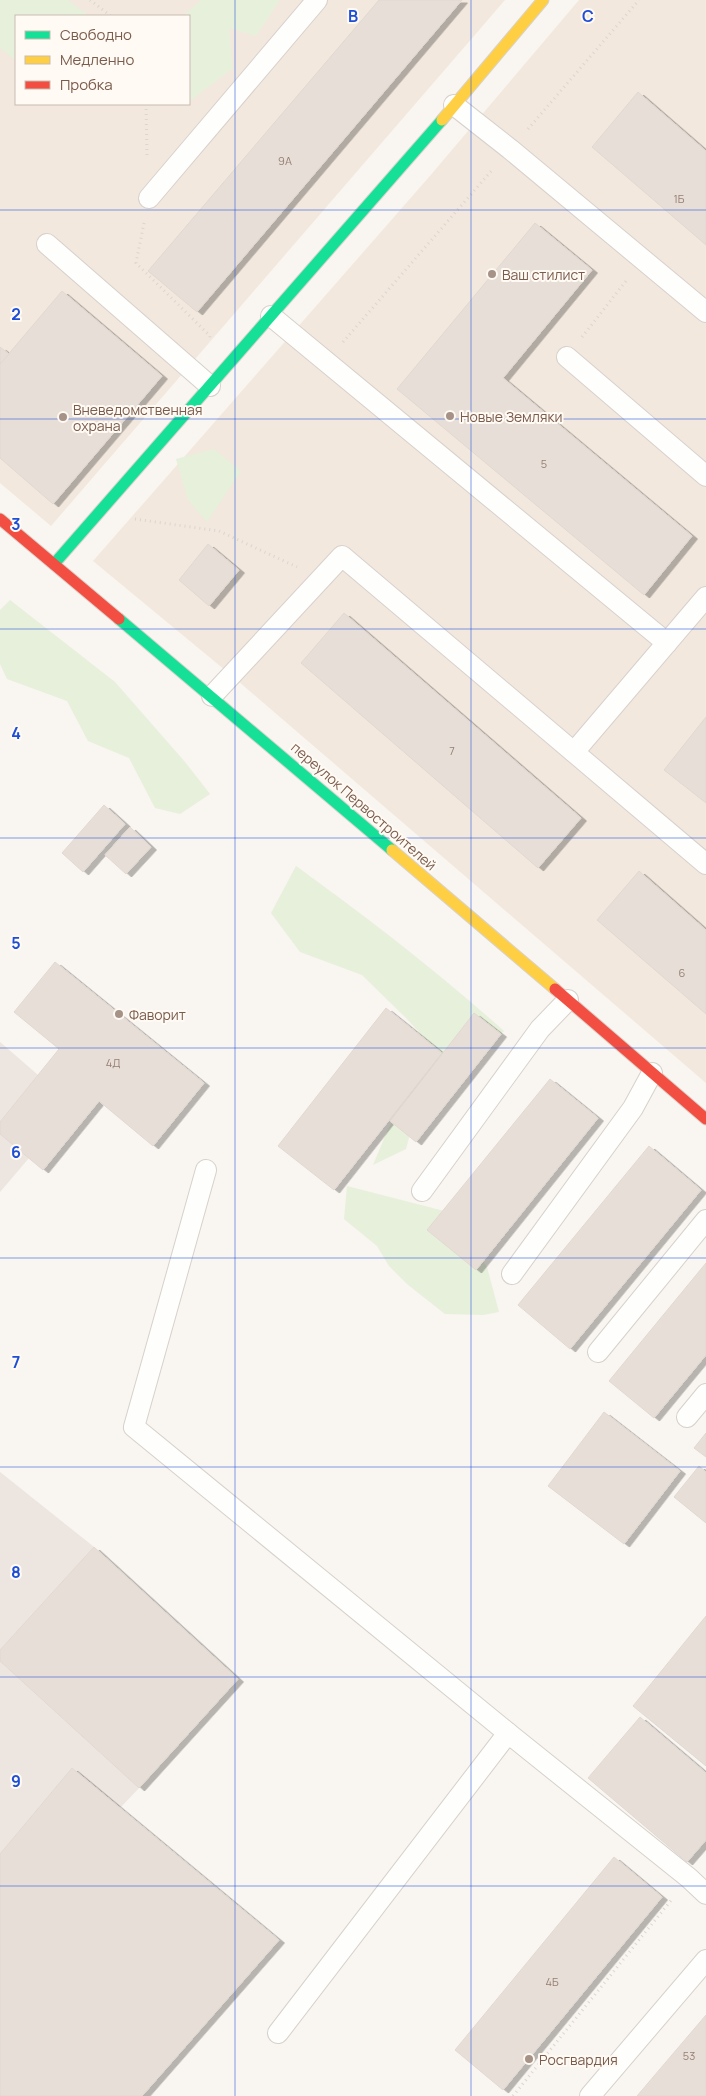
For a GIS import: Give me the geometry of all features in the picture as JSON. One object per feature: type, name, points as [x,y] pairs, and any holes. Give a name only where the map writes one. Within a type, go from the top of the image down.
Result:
[{"type":"street","points":[[54,564],[454,105],[543,0]]},
{"type":"street","name":"переулок Первостроителей","points":[[0,519],[212,696],[706,1120]]},
{"type":"lane","points":[[148,198],[317,0]]},
{"type":"lane","points":[[454,105],[510,149],[706,312]]},
{"type":"lane","points":[[47,244],[210,386]]},
{"type":"lane","points":[[271,316],[667,643]]},
{"type":"lane","points":[[567,357],[706,476]]},
{"type":"lane","points":[[212,696],[323,579],[342,556],[706,864]]},
{"type":"lane","points":[[574,752],[706,597]]},
{"type":"lane","points":[[422,1192],[540,1029],[568,1000]]},
{"type":"lane","points":[[512,1274],[633,1108],[652,1073]]},
{"type":"lane","points":[[206,1170],[134,1427],[508,1733],[689,1878],[706,1894]]},
{"type":"lane","points":[[598,1352],[706,1220]]},
{"type":"lane","points":[[687,1417],[706,1394]]},
{"type":"lane","points":[[278,2033],[508,1733]]},
{"type":"lane","points":[[590,2096],[706,1960]]},
{"type":"path","points":[[90,0],[110,15]]},
{"type":"path","points":[[326,362],[639,0]]},
{"type":"path","points":[[146,105],[148,198],[136,263],[210,336],[210,386]]},
{"type":"path","points":[[592,323],[618,291]]},
{"type":"path","points":[[98,514],[219,531],[323,579]]},
{"type":"path","points":[[513,2096],[689,1878]]},
{"type":"shaded area","points":[[0,0],[505,0],[51,526],[0,483]]},
{"type":"shaded area","points":[[579,0],[706,0],[706,1083],[231,675],[93,561],[429,177]]},
{"type":"shaded area","points":[[0,1042],[38,1075],[0,1122]]},
{"type":"shaded area","points":[[0,1134],[29,1158],[0,1192]]},
{"type":"shaded area","points":[[0,1472],[94,1547],[0,1650]]},
{"type":"shaded area","points":[[0,1661],[139,1788],[120,1808],[72,1768],[0,1854]]},
{"type":"green space","points":[[0,0],[68,0],[88,15],[15,15],[15,60],[0,48]]},
{"type":"green space","points":[[201,0],[280,0],[256,36],[229,28],[233,68],[190,101],[190,15],[184,15]]},
{"type":"green space","points":[[214,449],[241,471],[207,522],[188,500],[176,459]]},
{"type":"green space","points":[[10,600],[115,682],[185,762],[210,794],[180,814],[155,808],[129,758],[88,741],[67,701],[7,679],[0,664],[0,610]]},
{"type":"green space","points":[[296,866],[402,946],[504,1031],[415,1115],[406,1149],[373,1165],[388,1129],[437,1051],[362,975],[300,952],[271,913]]},
{"type":"green space","points":[[347,1186],[452,1213],[487,1267],[499,1312],[483,1315],[445,1314],[407,1284],[389,1266],[377,1246],[344,1219]]},
{"type":"building","points":[[379,0],[462,0],[197,312],[148,271]]},
{"type":"building","points":[[638,92],[706,151],[706,245],[592,147]]},
{"type":"building","points":[[535,223],[592,270],[503,378],[692,536],[644,595],[397,389]]},
{"type":"building","name":"Вневедомственная охрана","points":[[62,291],[162,376],[53,504],[0,458],[0,364]]},
{"type":"building","points":[[0,347],[9,354],[0,364]]},
{"type":"building","points":[[208,544],[239,570],[209,606],[179,580]]},
{"type":"building","points":[[344,613],[581,818],[538,868],[301,663]]},
{"type":"building","points":[[706,717],[706,803],[664,770]]},
{"type":"building","points":[[104,805],[125,824],[83,872],[62,853]]},
{"type":"building","points":[[130,827],[151,847],[126,874],[105,855]]},
{"type":"building","points":[[639,871],[706,930],[706,1014],[597,920]]},
{"type":"building","points":[[55,962],[204,1083],[153,1146],[99,1101],[43,1170],[0,1134],[0,1122],[59,1049],[14,1012]]},
{"type":"building","points":[[386,1008],[442,1053],[334,1190],[278,1146]]},
{"type":"building","points":[[474,1013],[501,1034],[416,1142],[390,1121]]},
{"type":"building","points":[[550,1079],[598,1118],[476,1270],[427,1230]]},
{"type":"building","points":[[649,1146],[701,1190],[570,1349],[518,1305]]},
{"type":"building","points":[[706,1263],[706,1355],[654,1418],[609,1381]]},
{"type":"building","points":[[604,1412],[680,1471],[624,1544],[548,1486]]},
{"type":"building","points":[[706,1433],[706,1457],[694,1448]]},
{"type":"building","points":[[699,1466],[706,1472],[706,1523],[674,1497]]},
{"type":"building","points":[[94,1547],[238,1679],[139,1788],[0,1661],[0,1650]]},
{"type":"building","points":[[706,1616],[706,1766],[633,1706]]},
{"type":"building","points":[[640,1717],[706,1773],[706,1840],[687,1862],[588,1778]]},
{"type":"building","points":[[72,1768],[279,1940],[142,2096],[0,2096],[0,1854]]},
{"type":"building","points":[[614,1857],[662,1897],[503,2090],[455,2050]]},
{"type":"building","points":[[706,2015],[706,2096],[637,2096]]},
{"type":"traffic: fast","points":[[54,564],[442,120]]},
{"type":"traffic: fast","points":[[119,619],[392,850]]},
{"type":"traffic: slow","points":[[442,120],[543,0]]},
{"type":"traffic: slow","points":[[392,850],[555,989]]},
{"type":"traffic: jam","points":[[0,519],[119,619]]},
{"type":"traffic: jam","points":[[555,989],[706,1119]]},
{"type":"place","name":"Ваш стилист","points":[[492,274]]},
{"type":"place","name":"Новые Земляки","points":[[450,416]]},
{"type":"place","name":"Вневедомственная охрана","points":[[63,417]]},
{"type":"place","name":"Фаворит","points":[[119,1014]]},
{"type":"place","name":"Росгвардия","points":[[529,2059]]}]
